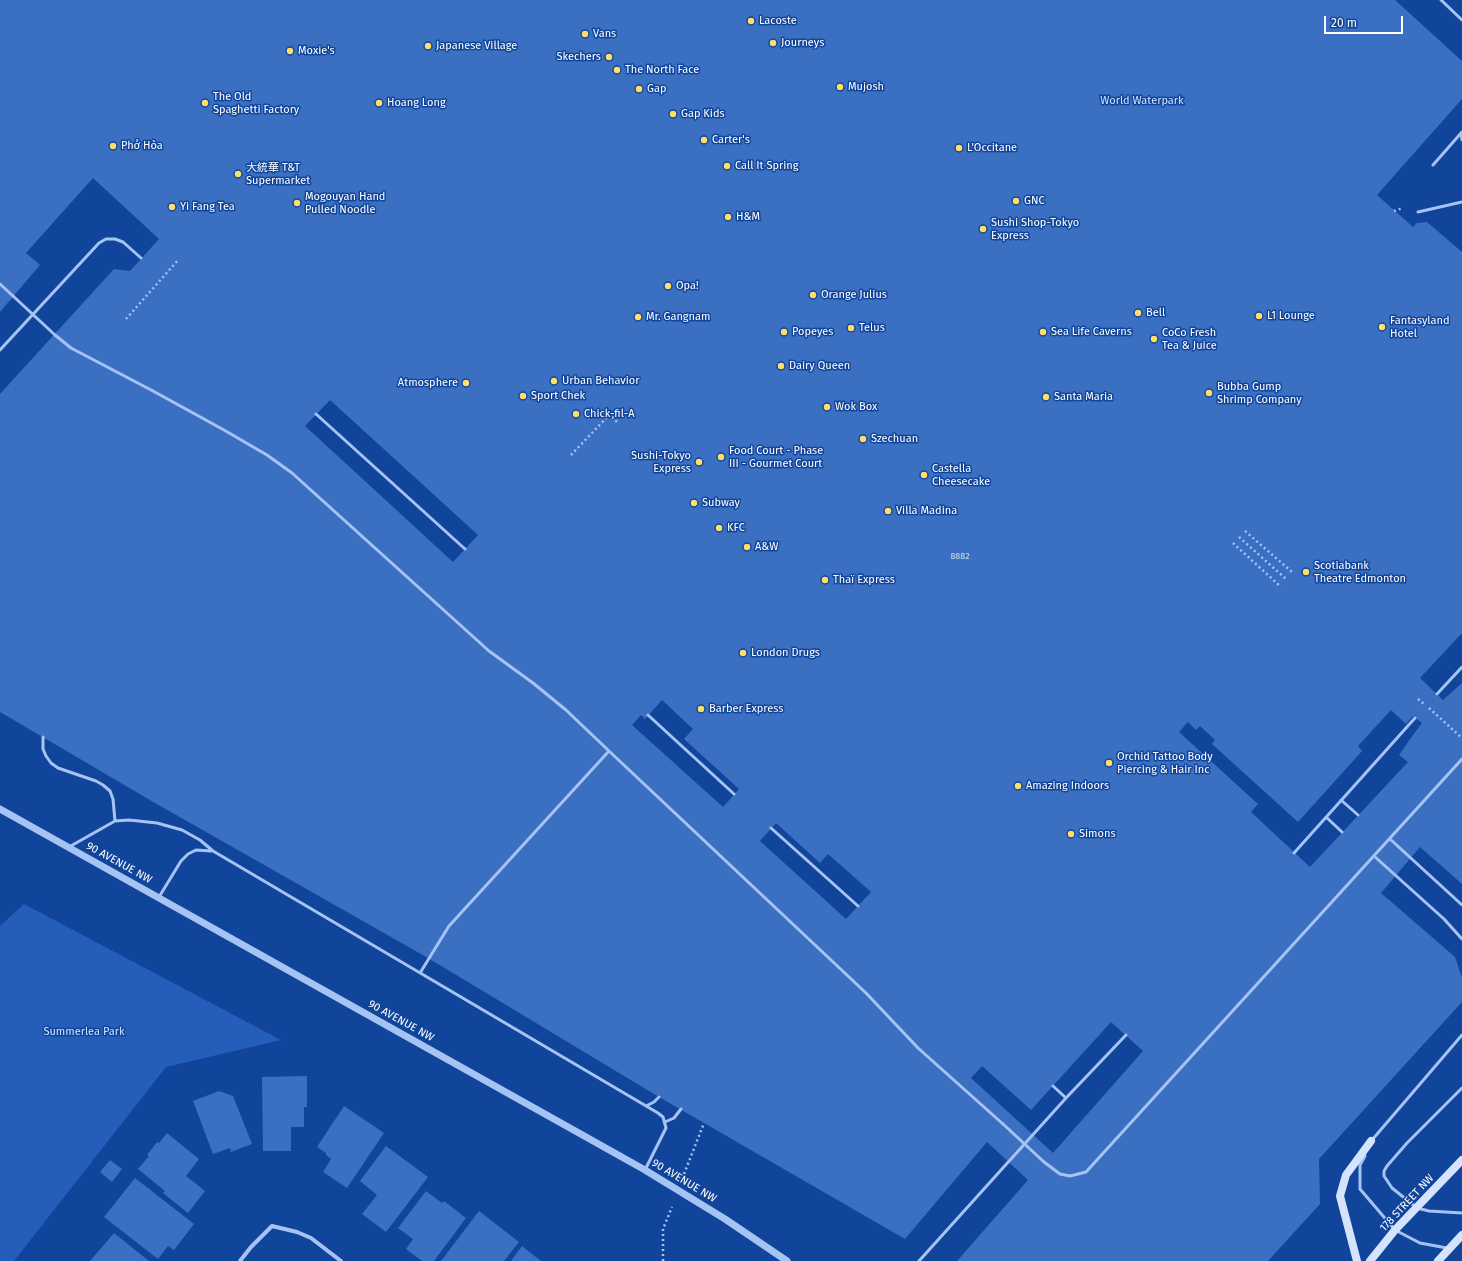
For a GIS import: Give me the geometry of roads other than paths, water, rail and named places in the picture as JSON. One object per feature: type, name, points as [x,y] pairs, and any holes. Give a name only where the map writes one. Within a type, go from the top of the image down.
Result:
[{"type":"main road","points":[[1357,1261],[1340,1196],[1346,1175],[1371,1140]]},
{"type":"main road","name":"178 STREET NW","points":[[1370,1261],[1395,1230],[1462,1160]]},
{"type":"main road","points":[[1438,1261],[1462,1235]]},
{"type":"street","name":"90 AVENUE NW","points":[[0,809],[645,1170],[719,1215],[787,1261]]},
{"type":"street","points":[[240,1261],[251,1247],[272,1226],[298,1232],[311,1238],[341,1261]]},
{"type":"lane","points":[[1440,0],[1462,20]]},
{"type":"lane","points":[[1461,133],[1462,140]]},
{"type":"lane","points":[[1433,165],[1461,133]]},
{"type":"lane","points":[[1418,212],[1462,202]]},
{"type":"lane","points":[[0,350],[99,243],[106,240],[115,239],[123,242],[141,258]]},
{"type":"lane","points":[[0,284],[71,348],[224,430],[266,455],[292,473],[489,652],[533,683],[566,710],[866,993],[918,1048],[1044,1162],[1060,1174],[1070,1176],[1086,1172],[1462,759]]},
{"type":"lane","points":[[316,414],[465,549]]},
{"type":"lane","points":[[1437,694],[1462,666]]},
{"type":"lane","points":[[648,715],[734,794]]},
{"type":"lane","points":[[1294,853],[1415,718]]},
{"type":"lane","points":[[44,738],[43,749],[51,763],[58,768],[96,780],[110,791],[113,799],[115,821]]},
{"type":"lane","points":[[420,973],[449,926],[609,750]]},
{"type":"lane","points":[[1341,800],[1358,815]]},
{"type":"lane","points":[[1326,817],[1342,832]]},
{"type":"lane","points":[[68,848],[115,821],[129,820],[157,823],[182,830],[200,840],[213,851],[646,1106],[662,1117],[666,1128],[645,1170]]},
{"type":"lane","points":[[771,828],[858,906]]},
{"type":"lane","points":[[1390,839],[1462,905]]},
{"type":"lane","points":[[159,897],[181,861],[188,854],[196,850],[213,851]]},
{"type":"lane","points":[[1374,856],[1444,919],[1462,939]]},
{"type":"lane","points":[[919,1261],[1066,1098],[1126,1035]]},
{"type":"lane","points":[[1449,1249],[1420,1243],[1395,1230],[1360,1189],[1360,1165],[1371,1140],[1462,1035]]},
{"type":"lane","points":[[1053,1086],[1066,1098]]},
{"type":"lane","points":[[1462,1088],[1407,1142],[1384,1171],[1384,1176],[1392,1188],[1417,1208],[1430,1211],[1462,1214]]},
{"type":"lane","points":[[646,1106],[659,1097]]},
{"type":"lane","points":[[665,1122],[674,1118],[681,1109]]},
{"type":"place","name":"Lacoste","points":[[751,21]]},
{"type":"place","name":"Vans","points":[[585,34]]},
{"type":"place","name":"Journeys","points":[[773,43]]},
{"type":"place","name":"Japanese Village","points":[[428,46]]},
{"type":"place","name":"Moxie's","points":[[290,51]]},
{"type":"place","name":"Skechers","points":[[609,57]]},
{"type":"place","name":"The North Face","points":[[617,70]]},
{"type":"place","name":"Mujosh","points":[[840,87]]},
{"type":"place","name":"Gap","points":[[639,89]]},
{"type":"place","name":"The Old Spaghetti Factory","points":[[205,103]]},
{"type":"place","name":"Hoang Long","points":[[379,103]]},
{"type":"place","name":"Gap Kids","points":[[673,114]]},
{"type":"place","name":"Carter's","points":[[704,140]]},
{"type":"place","name":"Phở Hòa","points":[[113,146]]},
{"type":"place","name":"L'Occitane","points":[[959,148]]},
{"type":"place","name":"Call It Spring","points":[[727,166]]},
{"type":"place","name":"大統華 T&T Supermarket","points":[[238,174]]},
{"type":"place","name":"GNC","points":[[1016,201]]},
{"type":"place","name":"Mogouyan Hand Pulled Noodle","points":[[297,203]]},
{"type":"place","name":"Yi Fang Tea","points":[[172,207]]},
{"type":"place","name":"H&M","points":[[728,217]]},
{"type":"place","name":"Sushi Shop-Tokyo Express","points":[[983,229]]},
{"type":"place","name":"Opa!","points":[[668,286]]},
{"type":"place","name":"Orange Julius","points":[[813,295]]},
{"type":"place","name":"Bell","points":[[1138,313]]},
{"type":"place","name":"L1 Lounge","points":[[1259,316]]},
{"type":"place","name":"Mr. Gangnam","points":[[638,317]]},
{"type":"place","name":"Fantasyland Hotel","points":[[1382,327]]},
{"type":"place","name":"Telus","points":[[851,328]]},
{"type":"place","name":"Popeyes","points":[[784,332]]},
{"type":"place","name":"Sea Life Caverns","points":[[1043,332]]},
{"type":"place","name":"CoCo Fresh Tea & Juice","points":[[1154,339]]},
{"type":"place","name":"Dairy Queen","points":[[781,366]]},
{"type":"place","name":"Urban Behavior","points":[[554,381]]},
{"type":"place","name":"Atmosphere","points":[[466,383]]},
{"type":"place","name":"Bubba Gump Shrimp Company","points":[[1209,393]]},
{"type":"place","name":"Sport Chek","points":[[523,396]]},
{"type":"place","name":"Santa Maria","points":[[1046,397]]},
{"type":"place","name":"Wok Box","points":[[827,407]]},
{"type":"place","name":"Chick-fil-A","points":[[576,414]]},
{"type":"place","name":"Szechuan","points":[[863,439]]},
{"type":"place","name":"Food Court - Phase III - Gourmet Court","points":[[721,457]]},
{"type":"place","name":"Sushi-Tokyo Express","points":[[699,462]]},
{"type":"place","name":"Castella Cheesecake","points":[[924,475]]},
{"type":"place","name":"Subway","points":[[694,503]]},
{"type":"place","name":"Villa Madina","points":[[888,511]]},
{"type":"place","name":"KFC","points":[[719,528]]},
{"type":"place","name":"A&W","points":[[747,547]]},
{"type":"place","name":"Scotiabank Theatre Edmonton","points":[[1306,572]]},
{"type":"place","name":"Thaï Express","points":[[825,580]]},
{"type":"place","name":"London Drugs","points":[[743,653]]},
{"type":"place","name":"Barber Express","points":[[701,709]]},
{"type":"place","name":"Orchid Tattoo Body Piercing & Hair Inc","points":[[1109,763]]},
{"type":"place","name":"Amazing Indoors","points":[[1018,786]]},
{"type":"place","name":"Simons","points":[[1071,834]]},
{"type":"park label","name":"World Waterpark","points":[[1142,101]]},
{"type":"park label","name":"Summerlea Park","points":[[84,1032]]}]
